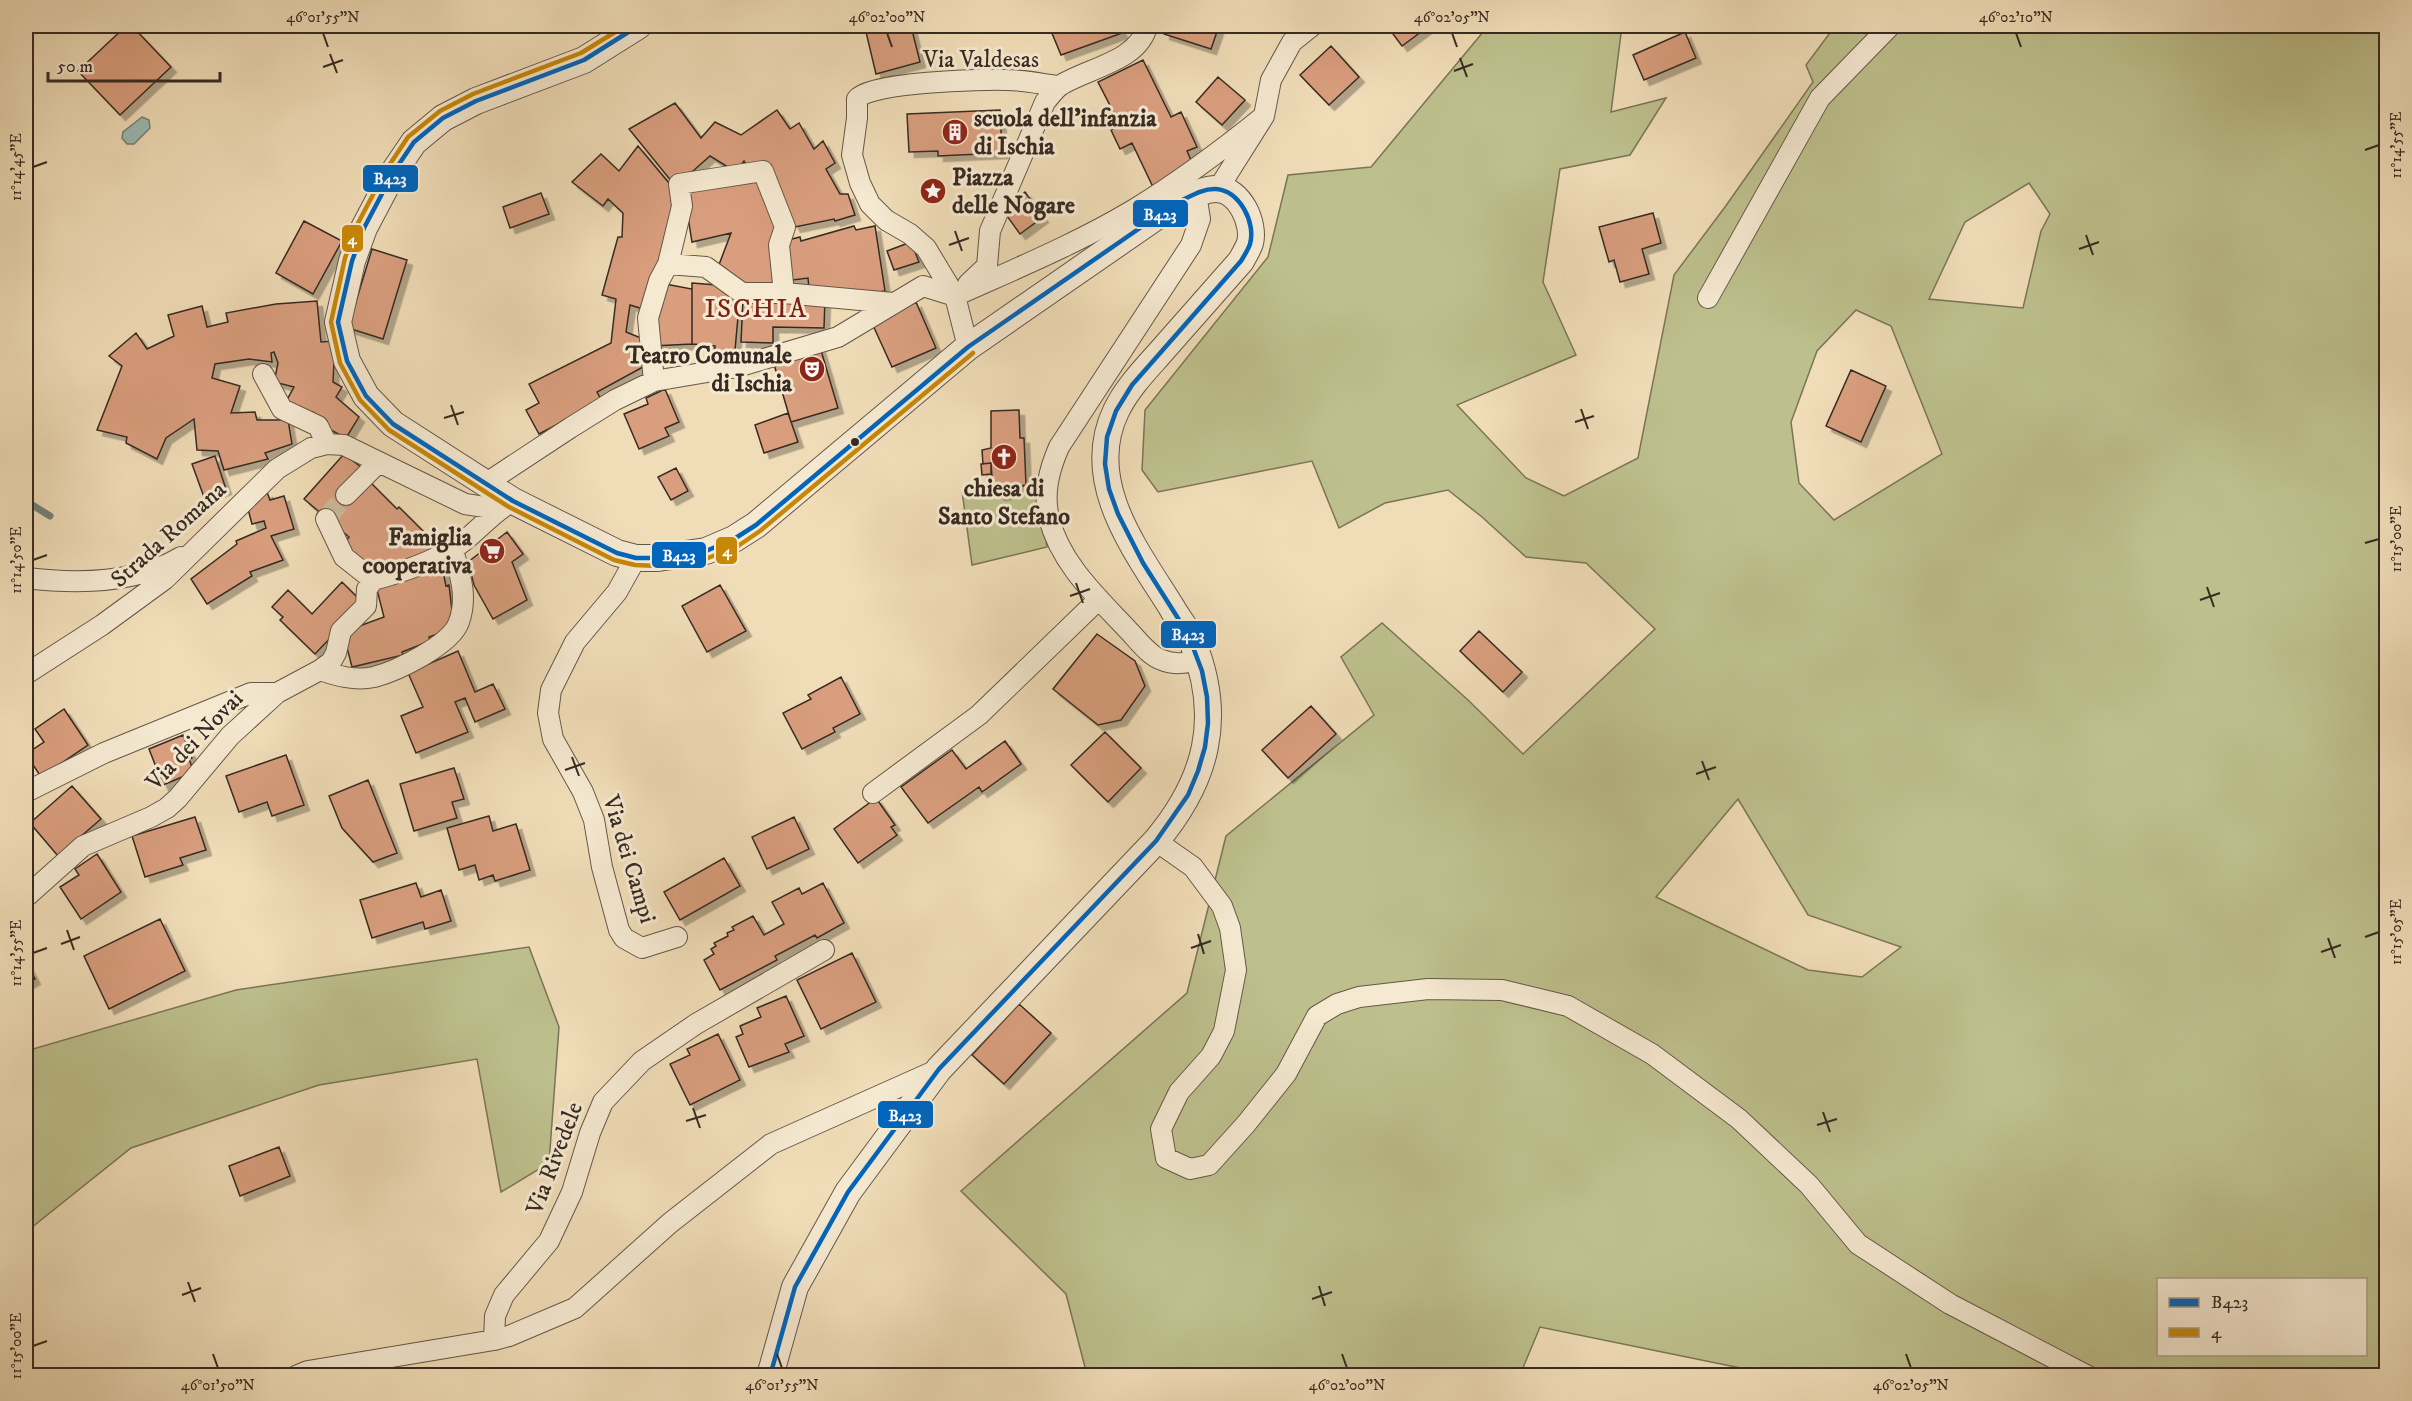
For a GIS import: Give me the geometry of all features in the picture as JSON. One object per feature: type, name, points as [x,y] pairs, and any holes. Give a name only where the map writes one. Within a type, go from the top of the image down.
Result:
[{"type":"street","points":[[505,505],[485,484],[393,424],[366,396],[347,360],[338,322],[352,261],[364,228],[393,173],[414,142],[443,118],[476,101],[584,60],[638,26]]},
{"type":"street","name":"Via Valdesas","points":[[1059,86],[1008,80],[909,84],[868,91],[860,95],[856,104],[857,118],[852,155],[860,183],[870,204],[886,220],[910,234],[926,248],[955,296],[987,266],[990,231],[1045,102],[1059,86],[1129,52],[1139,42],[1147,26]]},
{"type":"street","points":[[1198,661],[1179,664],[1161,660],[1138,641],[1071,564],[1058,542],[1049,518],[1047,495],[1049,471],[1059,447],[1191,245],[1207,191],[1264,116],[1271,80],[1292,42],[1312,26]]},
{"type":"street","points":[[1707,298],[1820,98],[1890,26]]},
{"type":"street","points":[[485,484],[615,400],[654,381],[737,368],[838,337],[923,286],[955,296],[1070,244],[1132,210],[1223,150],[1264,116]]},
{"type":"street","points":[[654,381],[648,318],[668,264],[682,206],[679,184],[763,171],[785,227],[779,245],[784,293]]},
{"type":"street","points":[[263,374],[282,410],[318,426],[319,446],[344,445],[465,504],[505,505],[606,548],[636,558],[679,556],[706,551],[756,525],[968,347],[1176,203],[1207,191],[1232,195],[1245,208],[1250,226],[1250,242],[1241,261],[1133,384],[1116,412],[1109,435],[1105,462],[1110,496],[1123,530],[1192,641],[1208,702],[1206,743],[1202,766],[1173,821],[939,1070],[849,1192],[795,1287],[770,1376]]},
{"type":"street","points":[[668,264],[706,267],[742,293],[784,293],[893,303]]},
{"type":"street","points":[[955,296],[968,347]]},
{"type":"street","name":"Strada Romana","points":[[26,674],[102,625],[165,579],[277,469],[319,446]]},
{"type":"street","points":[[346,495],[379,462]]},
{"type":"street","points":[[320,670],[336,653],[341,631],[366,606],[367,589],[373,580],[402,572],[453,550],[505,505]]},
{"type":"street","points":[[326,519],[344,557],[373,580]]},
{"type":"street","points":[[26,578],[66,583],[129,576],[170,563],[201,544]]},
{"type":"street","points":[[320,670],[346,678],[374,677],[440,645],[450,637],[458,626],[465,592],[453,550]]},
{"type":"street","name":"Via dei Campi","points":[[636,558],[617,592],[575,642],[551,690],[548,713],[552,739],[583,792],[594,820],[602,867],[619,930],[624,938],[642,948],[677,937]]},
{"type":"street","points":[[873,793],[979,716],[1100,599]]},
{"type":"street","name":"Via dei Novai","points":[[26,897],[84,846],[167,808],[230,736],[277,693],[320,670]]},
{"type":"street","name":"Via dei Novai","points":[[26,792],[104,753],[251,693],[277,693]]},
{"type":"street","points":[[1156,841],[1193,867],[1222,906],[1230,928],[1236,970],[1224,1031],[1211,1056],[1179,1092],[1161,1129],[1166,1158],[1190,1169],[1209,1165],[1286,1074],[1317,1016],[1337,1004],[1359,997],[1428,988],[1502,990],[1568,1006],[1652,1054],[1739,1119],[1809,1185],[1858,1244],[1950,1304],[2088,1376]]},
{"type":"street","name":"Via Rivedele","points":[[494,1340],[495,1316],[504,1295],[549,1241],[572,1192],[590,1133],[603,1102],[642,1061],[696,1024],[824,950]]},
{"type":"street","points":[[296,1376],[308,1371],[494,1340],[575,1308],[670,1223],[771,1144],[939,1070]]},
{"type":"green space","points":[[1488,26],[1622,26],[1611,112],[1666,98],[1630,155],[1560,169],[1543,282],[1576,355],[1457,405],[1526,478],[1564,496],[1638,458],[1674,275],[1813,82],[1806,65],[1835,26],[2386,26],[2386,1375],[2136,1376],[2120,1372],[2115,1376],[1767,1375],[1540,1327],[1520,1375],[1087,1375],[1066,1294],[961,1191],[1187,993],[1226,836],[1374,715],[1341,657],[1382,623],[1468,700],[1523,754],[1655,629],[1586,563],[1526,557],[1448,490],[1385,503],[1339,528],[1312,461],[1158,492],[1142,470],[1145,410],[1268,257],[1288,175],[1371,167]],"holes":[[[2029,183],[2050,214],[2041,231],[2023,308],[1929,299],[1965,222]],[[1856,310],[1891,326],[1942,454],[1834,520],[1799,483],[1791,422],[1817,351]],[[1738,799],[1808,915],[1901,947],[1862,977],[1808,970],[1656,897]]]},
{"type":"green space","points":[[1038,485],[1047,547],[972,565],[962,491],[993,489],[1001,495],[1008,493],[1014,487]]},
{"type":"green space","points":[[529,947],[559,1027],[549,1163],[501,1192],[477,1059],[319,1085],[131,1148],[26,1232],[26,1051],[236,990]]},
{"type":"water","points":[[142,117],[149,120],[150,128],[134,144],[127,144],[122,138],[123,132]]},
{"type":"building","points":[[126,26],[132,26],[171,67],[120,115],[78,71]]},
{"type":"building","points":[[892,26],[911,26],[920,62],[876,74],[866,32]]},
{"type":"building","points":[[1049,26],[1119,26],[1122,33],[1061,55]]},
{"type":"building","points":[[1166,26],[1219,26],[1211,49],[1164,34]]},
{"type":"building","points":[[1387,26],[1429,26],[1402,46]]},
{"type":"building","points":[[1685,32],[1696,58],[1644,80],[1633,55]]},
{"type":"building","points":[[1331,46],[1359,77],[1329,105],[1300,75]]},
{"type":"building","points":[[1143,60],[1171,117],[1181,112],[1197,147],[1187,151],[1194,167],[1153,187],[1132,143],[1120,149],[1111,130],[1120,125],[1098,82]]},
{"type":"building","points":[[1218,77],[1245,100],[1222,125],[1196,102]]},
{"type":"building","points":[[675,103],[701,138],[715,122],[741,135],[777,110],[790,129],[799,123],[814,149],[823,141],[835,163],[826,169],[840,194],[848,194],[855,215],[835,221],[834,219],[795,227],[765,167],[750,171],[744,161],[736,172],[710,156],[693,171],[672,182],[629,129]]},
{"type":"building","name":"scuola dell'infanzia di Ischia","points":[[1000,110],[1002,153],[938,156],[938,151],[909,152],[907,114]]},
{"type":"building","points":[[638,146],[679,195],[658,276],[643,309],[630,305],[626,332],[646,340],[643,367],[597,392],[602,401],[539,434],[526,410],[539,403],[529,384],[611,343],[616,299],[602,295],[618,237],[622,237],[623,213],[608,199],[603,206],[572,182],[601,154],[619,171]]},
{"type":"building","points":[[762,174],[779,239],[778,271],[771,292],[737,282],[717,270],[731,233],[692,242],[683,186]]},
{"type":"building","points":[[1025,192],[1043,217],[1020,234],[1002,209]]},
{"type":"building","points":[[541,193],[549,214],[510,228],[503,207]]},
{"type":"building","points":[[1653,213],[1661,243],[1642,249],[1649,274],[1620,282],[1614,260],[1609,262],[1599,227]]},
{"type":"building","points":[[304,221],[342,241],[313,294],[276,273]]},
{"type":"building","points":[[854,226],[856,230],[875,226],[885,291],[857,296],[809,288],[808,278],[785,281],[780,242],[800,237],[801,241]]},
{"type":"building","points":[[911,242],[919,262],[894,270],[887,251]]},
{"type":"building","points":[[372,249],[407,260],[383,339],[348,328]]},
{"type":"building","points":[[660,283],[692,289],[692,344],[653,346]]},
{"type":"building","points":[[692,283],[729,286],[729,305],[739,306],[734,361],[715,364],[715,346],[692,344]]},
{"type":"building","points":[[743,299],[825,299],[824,328],[773,327],[773,343],[741,342]]},
{"type":"building","points":[[317,301],[321,342],[335,341],[333,382],[342,387],[336,397],[359,417],[346,438],[325,427],[327,421],[313,412],[308,419],[283,407],[294,387],[274,382],[278,363],[274,352],[271,353],[272,362],[249,359],[215,364],[212,378],[240,386],[231,413],[255,412],[257,420],[288,420],[292,444],[265,453],[268,459],[224,470],[218,451],[197,450],[194,419],[166,438],[157,459],[126,443],[127,437],[97,430],[122,366],[109,356],[136,333],[147,349],[174,336],[168,315],[202,306],[207,327],[228,322],[226,313],[276,304]]},
{"type":"building","points":[[916,302],[936,348],[892,367],[871,321]]},
{"type":"building","points":[[820,347],[838,408],[791,422],[773,361]]},
{"type":"building","points":[[1851,370],[1886,386],[1861,442],[1826,426]]},
{"type":"building","points":[[665,389],[679,422],[665,428],[669,436],[639,449],[624,414],[648,404],[646,398]]},
{"type":"building","name":"chiesa di Santo Stefano","points":[[1019,410],[1020,438],[1024,438],[1026,485],[1014,487],[1008,493],[1000,495],[993,489],[991,463],[983,464],[982,450],[991,448],[991,411]]},
{"type":"building","points":[[788,413],[798,442],[764,453],[755,425]]},
{"type":"building","points":[[344,454],[366,471],[367,479],[436,544],[402,571],[380,572],[341,548],[349,537],[304,499]]},
{"type":"building","points":[[215,456],[226,489],[204,497],[192,464]]},
{"type":"building","points":[[991,463],[991,474],[982,475],[981,464]]},
{"type":"building","points":[[676,468],[688,491],[671,500],[658,477]]},
{"type":"building","points":[[267,492],[270,500],[284,496],[294,529],[271,536],[283,560],[250,572],[252,576],[207,604],[191,579],[237,544],[236,541],[266,528],[264,521],[252,524],[247,505]]},
{"type":"building","points":[[507,532],[523,554],[512,562],[527,600],[493,619],[474,585],[468,562]]},
{"type":"building","points":[[441,562],[446,586],[449,585],[454,628],[429,637],[430,641],[402,652],[403,655],[352,667],[343,632],[384,617],[375,582]]},
{"type":"building","points":[[342,582],[360,600],[356,611],[315,654],[280,620],[283,617],[272,607],[288,590],[312,614]]},
{"type":"building","points":[[720,585],[746,631],[707,652],[682,606]]},
{"type":"building","points":[[1479,631],[1522,672],[1503,692],[1460,651]]},
{"type":"building","points":[[1097,634],[1135,661],[1145,686],[1121,720],[1098,725],[1053,689]]},
{"type":"building","points":[[458,651],[475,692],[493,684],[505,709],[475,722],[465,698],[455,702],[468,732],[416,753],[401,716],[423,707],[408,673]]},
{"type":"building","points":[[841,677],[860,714],[833,728],[835,732],[802,749],[783,713],[811,699],[808,695]]},
{"type":"building","points":[[1311,706],[1336,734],[1288,778],[1262,750]]},
{"type":"building","points":[[64,709],[88,745],[41,777],[26,754],[44,742],[35,729]]},
{"type":"building","points":[[1105,732],[1141,768],[1108,802],[1071,765]]},
{"type":"building","points":[[183,735],[192,758],[189,759],[194,772],[163,785],[149,749]]},
{"type":"building","points":[[1005,741],[1021,764],[982,792],[979,787],[928,823],[901,787],[952,750],[966,769]]},
{"type":"building","points":[[286,755],[304,805],[272,816],[267,802],[239,812],[226,776]]},
{"type":"building","points":[[454,768],[464,799],[452,802],[457,818],[414,831],[400,784]]},
{"type":"building","points":[[368,780],[397,853],[373,862],[342,828],[329,796]]},
{"type":"building","points":[[72,786],[101,819],[58,856],[30,823]]},
{"type":"building","points":[[876,798],[895,825],[891,827],[897,835],[858,863],[834,829]]},
{"type":"building","points":[[489,816],[493,831],[516,824],[530,870],[495,881],[493,875],[479,880],[475,865],[459,870],[447,828]]},
{"type":"building","points":[[195,817],[206,850],[180,858],[183,865],[145,877],[132,836]]},
{"type":"building","points":[[794,817],[809,849],[767,869],[752,837]]},
{"type":"building","points":[[97,854],[121,892],[81,919],[60,887],[79,875],[75,869]]},
{"type":"building","points":[[724,858],[740,886],[680,920],[664,892]]},
{"type":"building","points":[[416,883],[421,897],[441,890],[451,921],[425,929],[423,922],[372,938],[360,900]]},
{"type":"building","points":[[823,883],[844,923],[817,938],[815,935],[775,956],[777,960],[720,990],[704,960],[714,954],[711,949],[716,946],[714,943],[728,936],[727,933],[734,930],[732,927],[753,916],[764,935],[784,924],[772,902],[799,888],[802,894]]},
{"type":"building","points":[[160,919],[185,971],[109,1009],[84,956]]},
{"type":"building","points":[[852,953],[876,1002],[821,1029],[797,980]]},
{"type":"building","points":[[26,962],[35,979],[26,984]]},
{"type":"building","points":[[786,996],[804,1036],[785,1044],[789,1052],[749,1067],[736,1037],[743,1034],[740,1026],[761,1017],[757,1008]]},
{"type":"building","points":[[1019,1004],[1051,1033],[1004,1084],[972,1055]]},
{"type":"building","points":[[718,1034],[740,1080],[690,1105],[670,1064],[690,1055],[687,1049]]},
{"type":"building","points":[[279,1147],[290,1176],[240,1196],[229,1166]]},
{"type":"waterway","points":[[26,501],[50,516]]},
{"type":"tunnel","points":[[326,519],[346,495]]},
{"type":"transit line","name":"4","points":[[625,26],[581,53],[473,94],[440,111],[408,137],[386,170],[357,225],[345,258],[331,322],[340,363],[360,400],[389,430],[509,507],[614,560],[635,565],[658,566],[708,558],[738,546],[760,531],[973,353]]},
{"type":"transit line","name":"B423","points":[[638,26],[584,60],[476,101],[443,118],[414,142],[393,173],[364,228],[352,261],[338,322],[347,361],[366,396],[393,424],[513,501],[617,553],[636,558],[658,558],[706,551],[734,539],[756,525],[968,347],[1176,203],[1206,190],[1225,191],[1239,202],[1251,227],[1250,244],[1241,261],[1132,385],[1116,411],[1107,437],[1105,464],[1109,489],[1118,514],[1143,563],[1188,634],[1202,671],[1207,697],[1208,723],[1205,747],[1188,795],[1156,841],[939,1069],[848,1192],[795,1287],[770,1376]]},
{"type":"place","name":"scuola dell'infanzia di Ischia","points":[[955,132]]},
{"type":"place","name":"Piazza delle Nogare","points":[[933,191]]},
{"type":"place","name":"Teatro Comunale di Ischia","points":[[812,369]]},
{"type":"place","name":"chiesa di Santo Stefano","points":[[1004,457]]},
{"type":"place","name":"Famiglia cooperativa","points":[[492,551]]},
{"type":"district","name":"ISCHIA","points":[[756,308]]}]
